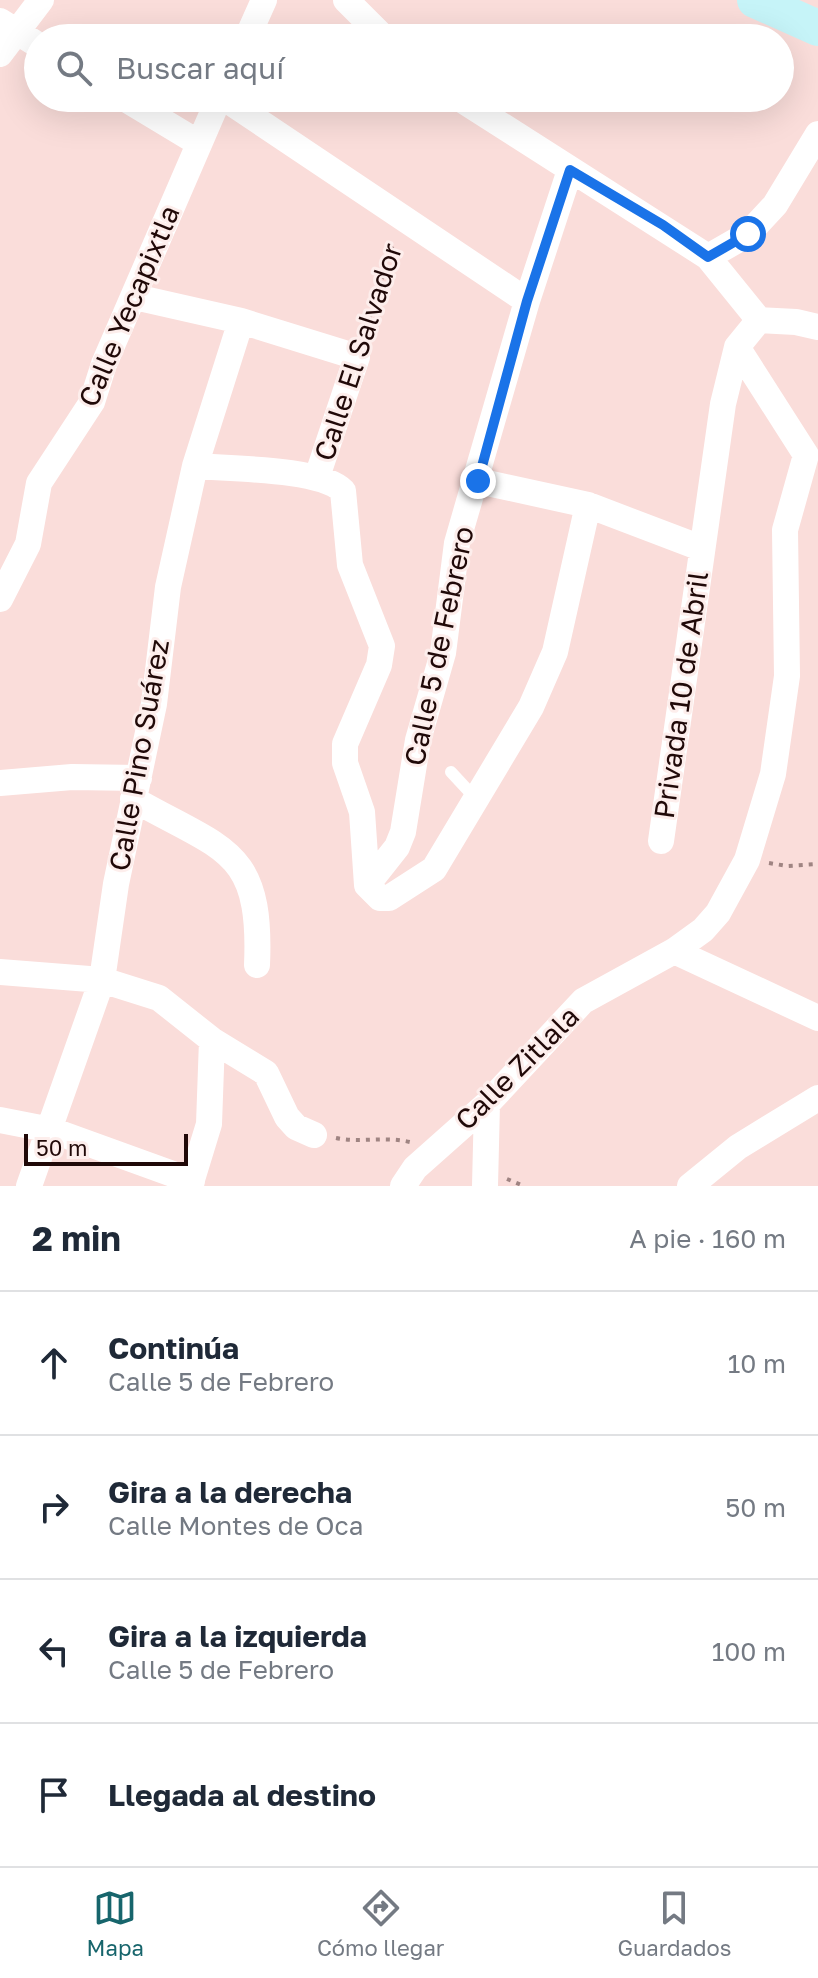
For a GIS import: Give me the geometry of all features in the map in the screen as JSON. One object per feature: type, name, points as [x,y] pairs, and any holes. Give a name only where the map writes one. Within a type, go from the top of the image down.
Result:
[{"type":"main road","points":[[755,0],[818,28]]},
{"type":"street","points":[[24,24],[41,0]]},
{"type":"street","points":[[253,24],[264,0]]},
{"type":"street","points":[[346,0],[370,24]]},
{"type":"street","points":[[0,54],[18,33]]},
{"type":"street","points":[[147,112],[197,142]]},
{"type":"street","name":"Calle Yecapixtla","points":[[0,599],[28,544],[39,483],[92,402],[104,364],[135,297],[197,142],[214,112]]},
{"type":"street","points":[[243,112],[527,301]]},
{"type":"street","points":[[481,112],[663,225],[708,257],[759,320],[818,327]]},
{"type":"street","points":[[708,257],[748,234],[775,205],[818,134]]},
{"type":"street","name":"Calle 5 de Febrero","points":[[367,885],[397,847],[403,832],[418,740],[443,653],[457,543],[478,481],[527,301],[570,170]]},
{"type":"street","points":[[135,297],[241,321],[357,357]]},
{"type":"street","points":[[759,320],[737,347],[812,460]]},
{"type":"street","name":"Calle Pino Suárez","points":[[29,1186],[102,980],[116,884],[154,704],[168,587],[195,466],[241,321]]},
{"type":"street","name":"Privada 10 de Abril","points":[[661,841],[723,404],[737,347]]},
{"type":"street","name":"Calle El Salvador","points":[[357,357],[317,477],[337,484],[343,491],[350,565],[382,646],[379,665],[345,744],[345,763],[362,812],[367,885]]},
{"type":"street","name":"Calle Zitlala","points":[[403,1186],[435,1148],[487,1104],[583,1001],[674,951],[703,930],[718,913],[747,860],[773,774],[785,690],[785,530],[812,460]]},
{"type":"street","points":[[195,466],[317,477]]},
{"type":"street","points":[[478,481],[588,505],[701,548]]},
{"type":"street","points":[[367,885],[373,895],[389,898],[434,869],[477,800],[531,707],[555,652],[588,505]]},
{"type":"street","points":[[0,783],[72,777],[136,788],[235,857],[246,874],[257,906],[257,965]]},
{"type":"street","points":[[674,951],[818,1018]]},
{"type":"street","points":[[0,972],[102,980],[159,998],[212,1040],[266,1073],[287,1117],[296,1127],[314,1135]]},
{"type":"street","points":[[0,1120],[51,1130],[191,1183],[210,1115],[212,1040]]},
{"type":"street","points":[[690,1186],[738,1147],[818,1098]]},
{"type":"street","points":[[486,1179],[487,1104]]},
{"type":"lane","points":[[451,772],[477,800]]},
{"type":"path","name":"Calle El Salvador","points":[[357,357],[402,217]]},
{"type":"path","points":[[747,860],[787,866],[818,864]]},
{"type":"path","points":[[314,1135],[351,1141],[386,1137],[435,1148]]},
{"type":"route","points":[[478,481],[527,301],[570,170],[663,225],[708,257],[748,234]]}]
